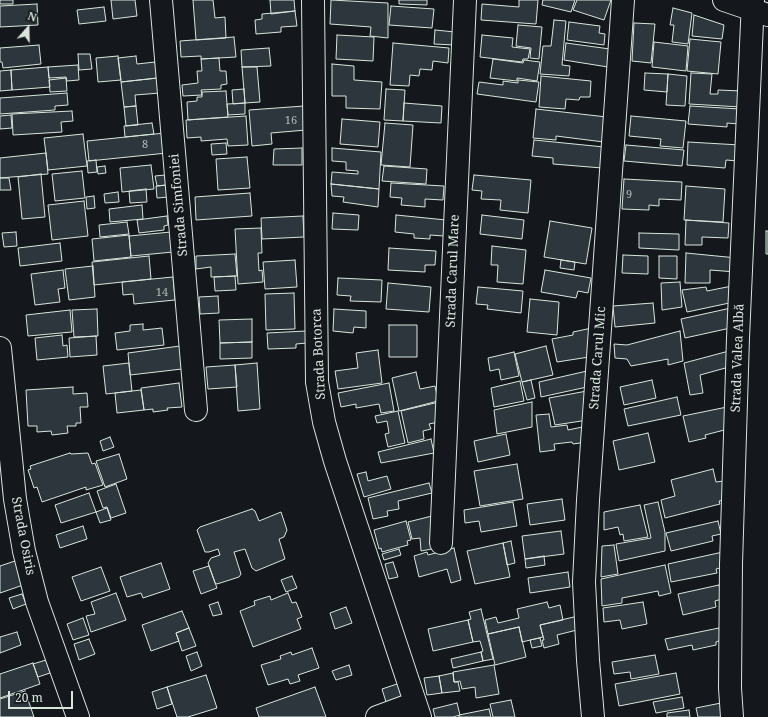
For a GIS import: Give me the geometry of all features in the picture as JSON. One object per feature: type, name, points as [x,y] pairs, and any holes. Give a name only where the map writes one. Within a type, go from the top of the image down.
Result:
[{"type":"street","name":"Strada Simfoniei","points":[[161,0],[196,410]]},
{"type":"street","name":"Strada Botorca","points":[[313,0],[317,382],[324,422],[335,461],[418,710]]},
{"type":"street","name":"Strada Carul Mare","points":[[441,542],[465,0]]},
{"type":"street","name":"Strada Carul Mic","points":[[593,717],[584,582],[588,500],[623,0]]},
{"type":"street","points":[[724,0],[758,8]]},
{"type":"street","name":"Strada Valea Albă","points":[[732,717],[730,688],[732,541],[738,338],[758,8]]},
{"type":"street","name":"Strada Osiris","points":[[0,348],[15,499],[24,550],[36,602],[78,717]]},
{"type":"street","points":[[377,717],[418,710]]},
{"type":"building","points":[[0,0],[13,0],[13,4],[0,4]]},
{"type":"building","points":[[111,0],[135,0],[137,16],[113,19]]},
{"type":"building","points":[[193,0],[213,0],[215,18],[225,17],[226,38],[196,40]]},
{"type":"building","points":[[270,0],[294,0],[295,11],[271,14]]},
{"type":"building","points":[[331,0],[388,3],[388,38],[370,36],[371,27],[330,24]]},
{"type":"building","points":[[399,0],[427,0],[427,5],[399,4]]},
{"type":"building","points":[[519,0],[538,0],[536,24],[481,20],[482,4],[519,7]]},
{"type":"building","points":[[543,0],[575,0],[571,12],[542,5]]},
{"type":"building","points":[[577,0],[611,0],[604,20],[573,10]]},
{"type":"building","points":[[37,4],[38,25],[0,27],[0,6]]},
{"type":"building","points":[[391,6],[434,9],[432,28],[389,25]]},
{"type":"building","points":[[104,7],[106,21],[79,24],[77,10]]},
{"type":"building","points":[[673,8],[692,13],[688,44],[672,42],[674,25],[670,25]]},
{"type":"building","points":[[295,11],[297,26],[281,27],[281,32],[256,34],[255,20],[262,19],[262,14]]},
{"type":"building","points":[[694,15],[724,25],[722,39],[692,36]]},
{"type":"building","points":[[554,20],[566,21],[562,65],[570,66],[569,76],[540,74],[543,46],[551,46]]},
{"type":"building","points":[[569,22],[600,26],[599,33],[605,34],[604,45],[567,40]]},
{"type":"building","points":[[634,23],[655,24],[651,63],[632,61]]},
{"type":"building","points":[[518,25],[542,27],[539,59],[530,58],[531,48],[516,46]]},
{"type":"building","points":[[435,30],[455,32],[454,45],[434,44]]},
{"type":"building","points":[[337,35],[374,37],[373,61],[336,59]]},
{"type":"building","points":[[482,35],[513,38],[512,47],[530,49],[528,59],[523,59],[522,62],[480,57]]},
{"type":"building","points":[[234,37],[236,57],[201,59],[201,56],[181,57],[180,41]]},
{"type":"building","points":[[690,39],[721,42],[718,74],[687,71]]},
{"type":"building","points":[[654,42],[688,46],[686,71],[652,67]]},
{"type":"building","points":[[393,43],[449,48],[448,63],[433,61],[432,70],[420,69],[419,76],[410,75],[409,86],[390,85]]},
{"type":"building","points":[[566,43],[610,49],[608,67],[564,60]]},
{"type":"building","points":[[39,45],[41,64],[3,68],[2,62],[0,62],[0,48]]},
{"type":"building","points":[[269,48],[271,66],[242,67],[241,50]]},
{"type":"building","points":[[78,54],[90,54],[92,69],[79,70]]},
{"type":"building","points":[[118,56],[121,80],[98,82],[96,58]]},
{"type":"building","points":[[136,56],[137,64],[155,62],[157,78],[121,82],[118,58]]},
{"type":"building","points":[[219,58],[220,71],[226,71],[227,84],[221,85],[221,89],[201,90],[202,95],[183,96],[182,85],[198,83],[197,71],[202,71],[201,59]]},
{"type":"building","points":[[493,59],[523,63],[524,60],[540,62],[537,81],[517,78],[517,81],[490,78]]},
{"type":"building","points":[[332,64],[354,66],[354,80],[382,82],[380,109],[346,108],[346,96],[332,96]]},
{"type":"building","points":[[78,65],[79,80],[67,81],[66,77],[49,78],[48,67]]},
{"type":"building","points":[[48,67],[50,87],[12,90],[11,70]]},
{"type":"building","points":[[242,67],[257,67],[260,102],[245,103]]},
{"type":"building","points":[[11,70],[12,90],[0,91],[0,71]]},
{"type":"building","points":[[645,73],[668,74],[667,92],[644,90]]},
{"type":"building","points":[[691,73],[712,74],[710,94],[718,94],[718,90],[742,91],[741,107],[689,104]]},
{"type":"building","points":[[668,74],[687,76],[685,106],[666,105]]},
{"type":"building","points":[[541,76],[591,81],[590,97],[580,97],[579,100],[566,99],[565,109],[539,107]]},
{"type":"building","points":[[66,78],[67,91],[50,92],[49,80]]},
{"type":"building","points":[[158,78],[160,93],[135,95],[136,106],[124,107],[121,82]]},
{"type":"building","points":[[518,80],[539,82],[536,102],[477,94],[479,82],[503,85],[503,81],[518,83]]},
{"type":"building","points":[[244,89],[245,103],[233,104],[232,90]]},
{"type":"building","points":[[386,89],[405,90],[403,121],[384,120]]},
{"type":"building","points":[[226,91],[228,117],[188,120],[187,102],[197,101],[197,97],[202,97],[202,92]]},
{"type":"building","points":[[67,93],[68,105],[55,106],[55,110],[0,114],[0,98]]},
{"type":"building","points":[[245,103],[245,114],[228,115],[227,104]]},
{"type":"building","points":[[404,103],[442,106],[441,123],[403,121]]},
{"type":"building","points":[[136,106],[138,125],[126,126],[124,107]]},
{"type":"building","points":[[304,106],[306,130],[271,133],[272,144],[252,146],[249,110]]},
{"type":"building","points":[[690,106],[740,109],[739,124],[727,123],[727,127],[688,124]]},
{"type":"building","points":[[536,109],[607,117],[604,142],[556,136],[556,140],[533,138]]},
{"type":"building","points":[[72,111],[73,121],[61,122],[62,132],[13,135],[12,114]]},
{"type":"building","points":[[11,115],[12,128],[0,129],[0,116]]},
{"type":"building","points":[[246,116],[248,145],[228,146],[227,139],[201,141],[201,137],[187,138],[186,120]]},
{"type":"building","points":[[631,116],[686,121],[683,148],[660,146],[661,139],[629,136]]},
{"type":"building","points":[[342,119],[380,122],[378,147],[340,144]]},
{"type":"building","points":[[152,123],[154,134],[125,137],[124,126]]},
{"type":"building","points":[[385,123],[413,125],[410,167],[381,165]]},
{"type":"building","points":[[165,133],[167,153],[89,161],[87,141]]},
{"type":"building","points":[[83,134],[87,166],[48,170],[44,138]]},
{"type":"building","points":[[534,140],[604,147],[602,168],[553,164],[553,158],[532,156]]},
{"type":"building","points":[[688,142],[740,145],[738,161],[726,160],[725,168],[687,165]]},
{"type":"building","points":[[226,143],[227,154],[212,155],[211,144]]},
{"type":"building","points":[[626,145],[684,150],[682,166],[624,161]]},
{"type":"building","points":[[302,148],[302,165],[273,165],[274,149]]},
{"type":"building","points":[[332,148],[381,152],[379,189],[331,184],[332,172],[358,174],[358,171],[346,170],[346,162],[332,161]]},
{"type":"building","points":[[46,153],[48,174],[0,178],[0,158]]},
{"type":"building","points":[[247,157],[250,188],[218,190],[216,159]]},
{"type":"building","points":[[96,160],[97,172],[88,173],[87,161]]},
{"type":"building","points":[[151,165],[154,189],[122,192],[120,168]]},
{"type":"building","points":[[105,166],[106,173],[98,174],[97,167]]},
{"type":"building","points":[[384,166],[427,169],[426,184],[382,181]]},
{"type":"building","points":[[82,171],[85,198],[55,201],[52,174]]},
{"type":"building","points":[[41,174],[45,217],[22,219],[18,177]]},
{"type":"building","points":[[165,175],[166,185],[157,186],[155,176]]},
{"type":"building","points":[[474,175],[531,180],[528,213],[500,210],[501,200],[481,199],[482,191],[472,190]]},
{"type":"building","points":[[0,178],[9,178],[11,190],[0,190]]},
{"type":"building","points":[[624,179],[682,182],[681,200],[659,199],[659,206],[649,205],[649,210],[622,209]]},
{"type":"building","points":[[391,183],[444,186],[443,200],[425,199],[425,207],[401,205],[402,198],[390,197]]},
{"type":"building","points":[[331,184],[379,189],[378,207],[343,202],[344,197],[332,196]]},
{"type":"building","points":[[168,185],[169,197],[157,198],[156,186]]},
{"type":"building","points":[[686,186],[725,189],[723,222],[684,220]]},
{"type":"building","points":[[146,189],[147,202],[130,203],[129,191]]},
{"type":"building","points":[[118,192],[119,202],[105,203],[104,194]]},
{"type":"building","points":[[250,193],[252,216],[196,220],[195,197]]},
{"type":"building","points":[[94,196],[95,208],[87,209],[86,197]]},
{"type":"building","points":[[84,201],[88,236],[52,240],[48,205]]},
{"type":"building","points":[[142,205],[143,219],[110,222],[109,209]]},
{"type":"building","points":[[333,213],[359,215],[358,230],[332,229]]},
{"type":"building","points":[[396,215],[446,220],[444,236],[430,235],[430,239],[414,238],[414,234],[395,232]]},
{"type":"building","points":[[482,215],[524,220],[522,239],[480,234]]},
{"type":"building","points":[[167,216],[168,225],[164,226],[164,230],[139,233],[137,220]]},
{"type":"building","points":[[303,216],[304,237],[262,239],[261,218]]},
{"type":"building","points":[[686,220],[729,223],[728,238],[702,237],[702,245],[685,245]]},
{"type":"building","points":[[550,221],[592,228],[586,264],[544,257]]},
{"type":"building","points":[[127,222],[129,234],[100,237],[99,225]]},
{"type":"building","points":[[261,228],[262,253],[258,253],[259,271],[262,270],[263,282],[238,284],[235,229]]},
{"type":"building","points":[[766,231],[768,231],[768,254],[766,254]]},
{"type":"building","points":[[16,232],[17,246],[4,247],[2,233]]},
{"type":"building","points":[[171,232],[173,252],[131,256],[129,236]]},
{"type":"building","points":[[639,233],[679,234],[679,250],[639,248]]},
{"type":"building","points":[[129,235],[131,257],[94,261],[92,239]]},
{"type":"building","points":[[60,243],[62,261],[20,266],[18,248]]},
{"type":"building","points":[[492,246],[526,250],[523,284],[497,282],[498,265],[491,265]]},
{"type":"building","points":[[389,248],[436,251],[435,265],[425,265],[425,272],[388,270]]},
{"type":"building","points":[[686,253],[737,258],[736,272],[710,270],[710,283],[685,283]]},
{"type":"building","points":[[235,254],[237,276],[211,277],[211,267],[196,269],[196,256]]},
{"type":"building","points":[[623,255],[648,256],[648,274],[622,273]]},
{"type":"building","points":[[149,256],[151,279],[94,285],[92,262]]},
{"type":"building","points":[[659,256],[677,256],[677,279],[659,278]]},
{"type":"building","points":[[295,260],[297,287],[265,289],[263,262]]},
{"type":"building","points":[[561,260],[575,262],[574,270],[560,268]]},
{"type":"building","points":[[93,266],[95,297],[69,300],[65,269]]},
{"type":"building","points":[[63,270],[65,288],[58,289],[60,302],[35,305],[31,274]]},
{"type":"building","points":[[545,270],[591,278],[588,293],[578,291],[576,298],[541,292]]},
{"type":"building","points":[[235,276],[236,290],[215,291],[214,277]]},
{"type":"building","points":[[173,277],[175,300],[134,304],[133,294],[123,295],[122,282]]},
{"type":"building","points":[[338,278],[382,280],[381,302],[350,301],[351,296],[337,295]]},
{"type":"building","points":[[680,282],[682,307],[662,310],[661,283]]},
{"type":"building","points":[[388,283],[431,287],[429,312],[386,309]]},
{"type":"building","points":[[732,286],[734,302],[687,312],[682,290],[706,287],[707,291]]},
{"type":"building","points":[[478,287],[523,291],[521,313],[487,309],[488,305],[476,304]]},
{"type":"building","points":[[294,293],[295,329],[266,330],[265,294]]},
{"type":"building","points":[[218,296],[219,313],[200,314],[199,297]]},
{"type":"building","points":[[530,299],[559,302],[557,335],[527,332]]},
{"type":"building","points":[[653,303],[655,323],[615,327],[613,306]]},
{"type":"building","points":[[731,308],[735,327],[685,338],[681,319]]},
{"type":"building","points":[[97,309],[98,336],[74,337],[72,310]]},
{"type":"building","points":[[334,309],[366,311],[366,328],[354,327],[353,333],[333,331]]},
{"type":"building","points":[[70,310],[72,332],[28,336],[26,315]]},
{"type":"building","points":[[252,319],[252,342],[220,343],[219,320]]},
{"type":"building","points":[[143,324],[143,330],[162,328],[164,345],[117,350],[115,333],[130,331],[130,325]]},
{"type":"building","points":[[389,325],[417,325],[417,357],[389,357]]},
{"type":"building","points":[[592,328],[589,357],[557,362],[552,339],[573,335],[573,332]]},
{"type":"building","points":[[306,331],[307,343],[296,344],[296,348],[268,349],[267,333]]},
{"type":"building","points":[[680,331],[683,361],[668,365],[668,359],[631,366],[627,359],[615,358],[614,344],[627,345]]},
{"type":"building","points":[[62,335],[63,346],[67,345],[68,357],[37,360],[35,338]]},
{"type":"building","points":[[96,336],[97,355],[70,357],[69,338]]},
{"type":"building","points":[[252,342],[252,358],[220,359],[220,343]]},
{"type":"building","points":[[180,346],[182,369],[130,375],[128,353]]},
{"type":"building","points":[[546,346],[553,375],[522,382],[515,354]]},
{"type":"building","points":[[378,350],[382,383],[338,389],[335,371],[358,368],[356,353]]},
{"type":"building","points":[[729,351],[729,367],[700,375],[703,393],[690,395],[684,363]]},
{"type":"building","points":[[514,352],[519,376],[501,380],[499,369],[490,371],[488,358]]},
{"type":"building","points":[[129,363],[132,391],[106,394],[103,366]]},
{"type":"building","points":[[257,363],[260,409],[238,411],[235,365]]},
{"type":"building","points":[[235,365],[237,387],[208,389],[206,367]]},
{"type":"building","points":[[587,371],[587,387],[541,397],[539,382]]},
{"type":"building","points":[[416,372],[420,389],[435,386],[438,401],[399,411],[392,378]]},
{"type":"building","points":[[531,380],[535,398],[527,400],[522,382]]},
{"type":"building","points":[[652,380],[656,398],[624,405],[620,387]]},
{"type":"building","points":[[520,381],[524,401],[494,407],[491,388]]},
{"type":"building","points":[[179,383],[182,407],[167,408],[168,410],[153,412],[153,409],[144,410],[141,388]]},
{"type":"building","points":[[389,383],[394,411],[381,413],[379,404],[356,408],[356,404],[341,407],[338,393]]},
{"type":"building","points":[[73,387],[73,394],[87,393],[88,407],[80,407],[81,423],[76,423],[76,426],[67,426],[68,433],[52,435],[51,431],[37,432],[37,426],[28,426],[26,390]]},
{"type":"building","points":[[141,390],[144,410],[117,413],[115,393]]},
{"type":"building","points":[[587,391],[588,420],[555,425],[549,398]]},
{"type":"building","points":[[677,397],[681,415],[628,426],[624,409]]},
{"type":"building","points":[[439,402],[439,422],[429,424],[431,429],[423,431],[424,439],[408,443],[401,411]]},
{"type":"building","points":[[532,402],[532,427],[497,434],[494,410]]},
{"type":"building","points":[[732,406],[732,428],[705,435],[706,438],[689,442],[683,416]]},
{"type":"building","points":[[398,411],[405,443],[388,447],[385,434],[389,433],[387,421],[377,423],[375,416]]},
{"type":"building","points":[[549,414],[551,427],[567,425],[568,430],[587,426],[587,442],[554,444],[555,450],[540,452],[536,415]]},
{"type":"building","points":[[648,433],[655,462],[619,470],[613,441]]},
{"type":"building","points":[[506,434],[510,455],[478,462],[474,441]]},
{"type":"building","points":[[110,437],[114,447],[103,451],[100,441]]},
{"type":"building","points":[[431,439],[434,453],[381,463],[378,452]]},
{"type":"building","points":[[70,453],[88,453],[92,464],[95,463],[103,485],[86,490],[86,487],[42,502],[37,487],[34,488],[28,470],[31,469],[30,466]]},
{"type":"building","points":[[119,454],[127,479],[105,487],[96,461]]},
{"type":"building","points":[[517,464],[523,499],[480,506],[474,471]]},
{"type":"building","points":[[713,469],[716,482],[731,480],[731,499],[719,501],[720,504],[665,518],[661,500],[675,496],[671,480]]},
{"type":"building","points":[[366,472],[368,481],[387,476],[391,489],[364,497],[357,474]]},
{"type":"building","points":[[429,483],[432,493],[398,501],[399,509],[387,511],[388,516],[373,519],[368,498]]},
{"type":"building","points":[[116,484],[126,513],[111,518],[107,507],[103,508],[97,491]]},
{"type":"building","points":[[89,493],[96,512],[61,523],[55,505]]},
{"type":"building","points":[[562,499],[565,520],[530,525],[527,504]]},
{"type":"building","points":[[513,502],[517,526],[481,532],[479,521],[465,523],[464,510]]},
{"type":"building","points":[[658,502],[665,532],[665,551],[619,561],[616,544],[651,538],[644,505]]},
{"type":"building","points":[[640,505],[648,537],[624,541],[623,534],[620,535],[618,527],[604,530],[604,512]]},
{"type":"building","points":[[107,508],[111,520],[100,523],[96,512]]},
{"type":"building","points":[[252,509],[255,511],[259,521],[281,512],[287,530],[284,537],[279,539],[285,559],[256,571],[252,568],[245,549],[234,552],[241,574],[239,577],[217,584],[215,583],[208,563],[211,558],[220,555],[218,549],[205,552],[197,530],[200,527]]},
{"type":"building","points":[[436,515],[437,548],[421,551],[420,538],[412,539],[408,522]]},
{"type":"building","points":[[406,521],[411,540],[407,541],[408,545],[382,552],[381,548],[379,549],[374,530]]},
{"type":"building","points":[[718,521],[721,534],[712,536],[713,541],[671,551],[666,533]]},
{"type":"building","points":[[83,526],[87,539],[60,548],[56,535]]},
{"type":"building","points":[[561,531],[564,554],[525,559],[522,536]]},
{"type":"building","points":[[511,541],[515,563],[507,565],[503,543]]},
{"type":"building","points":[[503,543],[510,577],[475,584],[467,551]]},
{"type":"building","points":[[614,545],[618,574],[601,577],[602,546]]},
{"type":"building","points":[[454,548],[461,580],[451,583],[447,569],[419,577],[414,556],[427,552],[428,555]]},
{"type":"building","points":[[399,549],[401,555],[384,560],[382,554]]},
{"type":"building","points":[[723,552],[724,567],[716,569],[717,573],[671,582],[668,564]]},
{"type":"building","points":[[544,556],[545,565],[526,568],[525,559]]},
{"type":"building","points":[[18,560],[26,584],[0,593],[0,566]]},
{"type":"building","points":[[393,562],[398,577],[389,579],[385,564]]},
{"type":"building","points":[[161,563],[170,589],[143,598],[141,593],[127,597],[120,577]]},
{"type":"building","points":[[665,565],[671,593],[659,596],[658,591],[622,598],[622,603],[602,606],[601,579]]},
{"type":"building","points":[[209,566],[217,588],[201,594],[193,571]]},
{"type":"building","points":[[101,567],[110,591],[81,601],[72,577]]},
{"type":"building","points":[[568,572],[570,587],[530,593],[528,578]]},
{"type":"building","points":[[292,576],[297,588],[286,592],[281,580]]},
{"type":"building","points":[[719,585],[722,599],[715,601],[716,607],[683,615],[678,594]]},
{"type":"building","points":[[116,593],[126,620],[91,632],[86,616],[95,614],[91,602]]},
{"type":"building","points":[[288,593],[292,603],[296,602],[302,617],[297,619],[301,629],[253,647],[240,611],[255,605],[254,601],[270,596],[271,600]]},
{"type":"building","points":[[22,594],[26,604],[13,609],[9,598]]},
{"type":"building","points":[[218,602],[222,614],[213,616],[209,605]]},
{"type":"building","points":[[547,602],[549,608],[560,605],[563,620],[540,625],[543,637],[522,642],[519,627],[488,634],[485,620],[496,617],[498,623],[519,618],[517,609]]},
{"type":"building","points":[[643,602],[647,624],[622,629],[620,620],[604,622],[603,608]]},
{"type":"building","points":[[346,607],[352,623],[335,629],[330,613]]},
{"type":"building","points":[[481,609],[493,659],[483,661],[481,652],[483,651],[480,641],[473,642],[468,620],[471,619],[469,612]]},
{"type":"building","points":[[182,611],[189,628],[176,633],[179,641],[151,651],[142,625]]},
{"type":"building","points":[[578,616],[581,629],[557,635],[559,644],[544,648],[542,640],[544,640],[540,625]]},
{"type":"building","points":[[83,618],[89,635],[73,640],[67,624]]},
{"type":"building","points":[[468,620],[473,642],[433,651],[428,629]]},
{"type":"building","points":[[519,627],[526,657],[495,665],[488,634]]},
{"type":"building","points":[[189,628],[196,646],[182,651],[176,633]]},
{"type":"building","points":[[719,628],[721,640],[716,642],[716,645],[693,650],[692,645],[668,650],[665,639]]},
{"type":"building","points":[[17,632],[21,645],[0,653],[0,637]]},
{"type":"building","points":[[540,638],[542,646],[532,648],[530,640]]},
{"type":"building","points":[[89,639],[95,654],[79,660],[74,644]]},
{"type":"building","points":[[312,648],[319,668],[298,675],[300,681],[290,684],[288,679],[268,685],[261,665],[281,659],[280,656],[291,652],[292,655]]},
{"type":"building","points":[[197,652],[202,666],[191,671],[186,656]]},
{"type":"building","points":[[481,652],[483,661],[453,668],[451,659]]},
{"type":"building","points":[[655,655],[659,674],[631,679],[630,672],[614,674],[612,662]]},
{"type":"building","points":[[46,660],[50,673],[38,677],[33,664]]},
{"type":"building","points":[[33,663],[40,684],[0,698],[0,674]]},
{"type":"building","points":[[349,665],[352,675],[336,680],[332,671]]},
{"type":"building","points":[[494,665],[499,694],[476,698],[475,687],[462,689],[460,681],[454,682],[453,672]]},
{"type":"building","points":[[453,673],[454,682],[458,682],[460,691],[442,693],[439,676]]},
{"type":"building","points":[[676,673],[680,694],[619,706],[615,684]]},
{"type":"building","points":[[206,675],[217,708],[188,717],[177,717],[167,687]]},
{"type":"building","points":[[439,676],[442,693],[427,695],[424,678]]},
{"type":"building","points":[[400,683],[405,695],[386,702],[382,689]]},
{"type":"building","points":[[167,687],[172,704],[157,709],[152,692]]},
{"type":"building","points":[[315,687],[326,717],[259,717],[256,708]]},
{"type":"building","points":[[25,691],[34,717],[0,717],[0,699]]},
{"type":"building","points":[[682,697],[684,708],[656,713],[653,702]]},
{"type":"building","points":[[511,700],[515,717],[493,717],[490,704]]},
{"type":"building","points":[[726,702],[729,717],[698,717],[696,708]]},
{"type":"building","points":[[457,703],[460,715],[453,717],[435,717],[433,709]]},
{"type":"building","points":[[489,709],[491,717],[459,717],[459,715]]},
{"type":"building","points":[[689,710],[690,717],[667,717],[667,713]]}]
